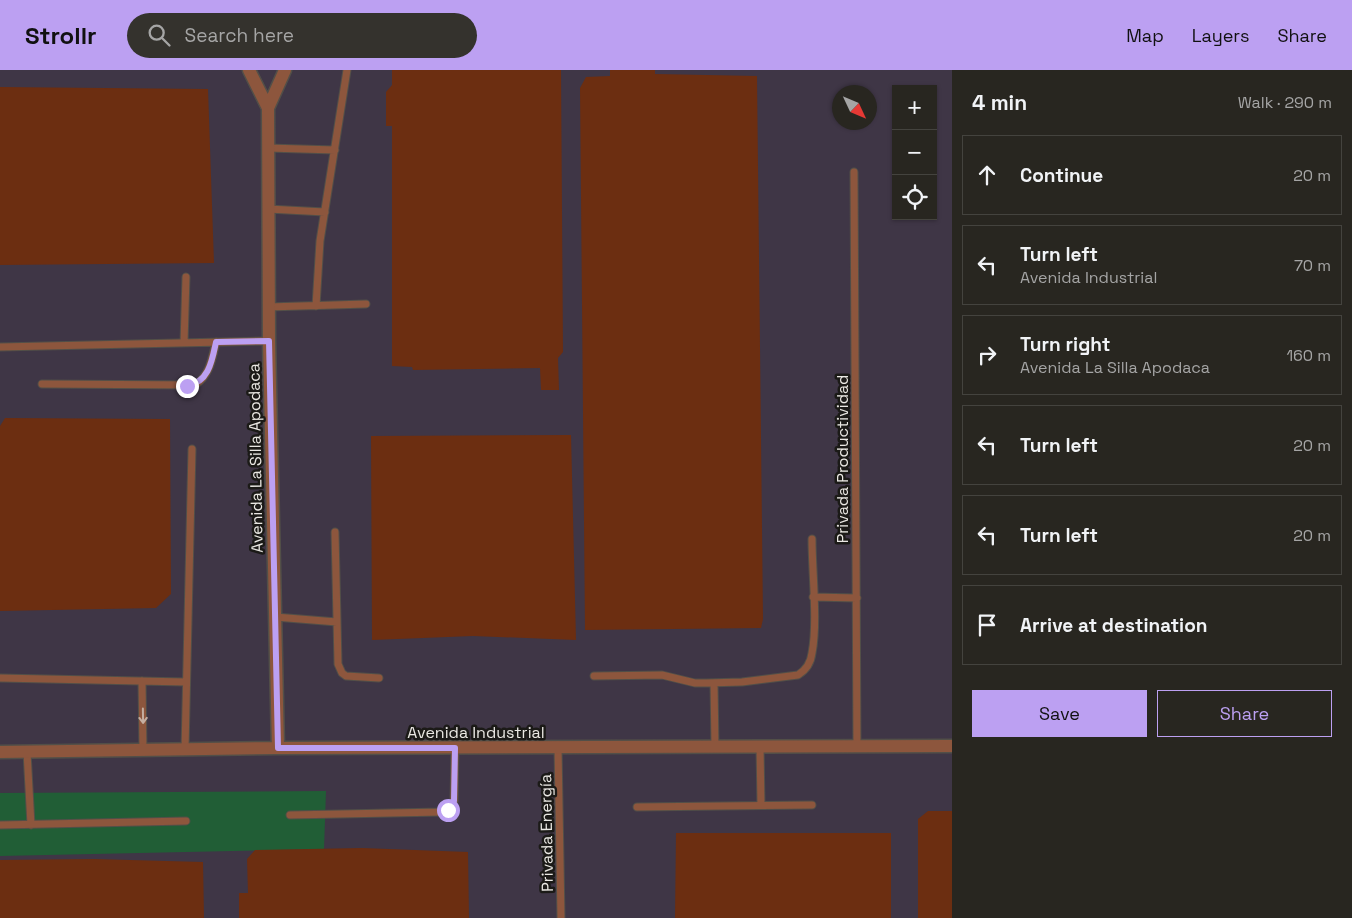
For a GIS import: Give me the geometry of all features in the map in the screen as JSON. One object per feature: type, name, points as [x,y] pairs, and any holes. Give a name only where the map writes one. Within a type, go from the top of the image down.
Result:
[{"type":"street","name":"Avenida La Silla Apodaca","points":[[249,70],[268,108]]},
{"type":"street","name":"Avenida La Silla Apodaca","points":[[278,748],[268,307],[268,108],[285,70]]},
{"type":"street","name":"Avenida Industrial","points":[[0,752],[278,748],[952,746]]},
{"type":"lane","points":[[316,306],[317,263],[347,70]]},
{"type":"lane","points":[[268,148],[335,150]]},
{"type":"lane","name":"Privada Productividad","points":[[854,172],[857,746]]},
{"type":"lane","points":[[268,209],[325,212]]},
{"type":"lane","points":[[184,342],[186,277]]},
{"type":"lane","points":[[268,307],[366,304]]},
{"type":"lane","points":[[0,347],[269,341]]},
{"type":"lane","points":[[42,384],[195,385],[203,379],[211,363],[216,342]]},
{"type":"lane","points":[[185,750],[192,449]]},
{"type":"lane","points":[[335,532],[338,664],[342,673],[346,676],[379,678]]},
{"type":"lane","points":[[594,676],[662,675],[694,683],[714,683],[798,675],[804,672],[812,654],[812,539]]},
{"type":"lane","points":[[813,597],[857,598]]},
{"type":"lane","points":[[275,617],[337,622]]},
{"type":"lane","points":[[0,678],[186,682]]},
{"type":"lane","points":[[142,681],[144,750]]},
{"type":"lane","points":[[714,683],[714,747]]},
{"type":"lane","points":[[760,747],[761,805]]},
{"type":"lane","points":[[290,815],[448,810],[454,801],[455,748]]},
{"type":"lane","name":"Privada Energía","points":[[558,748],[561,918]]},
{"type":"lane","points":[[27,752],[31,825]]},
{"type":"lane","points":[[637,807],[812,805]]},
{"type":"lane","points":[[0,825],[186,821]]},
{"type":"shaded area","points":[[0,70],[952,70],[952,918],[0,918]]},
{"type":"green space","points":[[326,791],[324,849],[0,856],[0,793]]},
{"type":"building","points":[[392,70],[561,70],[563,352],[558,358],[559,390],[541,390],[540,368],[413,370],[412,367],[392,366],[392,126],[386,126],[386,92],[392,85]]},
{"type":"building","points":[[610,70],[655,70],[655,74],[757,76],[763,619],[761,628],[585,630],[580,88],[586,77],[610,76]]},
{"type":"building","points":[[0,87],[208,89],[214,263],[0,265]]},
{"type":"building","points":[[5,418],[170,419],[171,594],[156,608],[0,611],[0,426]]},
{"type":"building","points":[[571,435],[576,640],[473,636],[372,640],[371,436]]},
{"type":"building","points":[[928,811],[952,811],[952,918],[918,918],[918,819]]},
{"type":"building","points":[[676,833],[891,833],[891,918],[675,918]]},
{"type":"building","points":[[362,848],[468,852],[469,918],[239,918],[239,893],[248,893],[247,859],[255,850]]},
{"type":"building","points":[[94,859],[203,862],[204,918],[0,918],[0,860]]},
{"type":"route","points":[[187,386],[195,385],[203,379],[211,363],[216,342],[269,341],[278,748],[455,748],[454,801],[448,810]]}]
